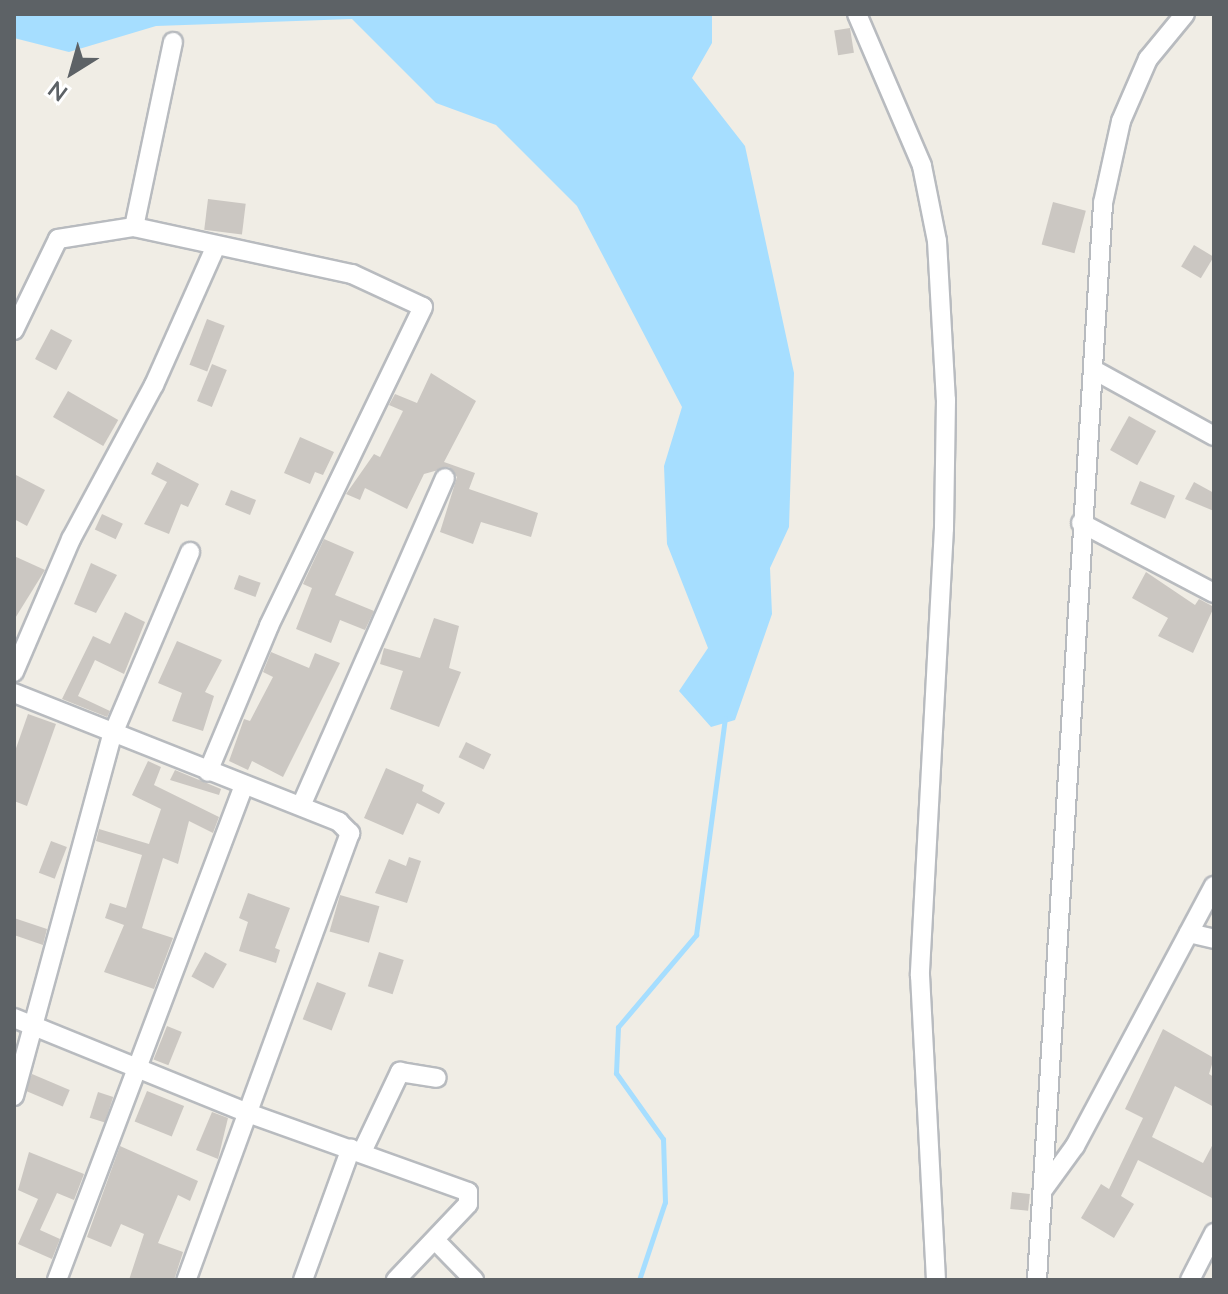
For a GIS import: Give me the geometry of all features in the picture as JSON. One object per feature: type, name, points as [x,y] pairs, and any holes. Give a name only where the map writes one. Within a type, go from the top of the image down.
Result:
[{"type":"street","points":[[857,14],[922,166],[937,241],[946,400],[944,528],[920,975],[936,1280]]},
{"type":"street","points":[[1037,1280],[1103,203],[1121,121],[1148,59],[1185,14]]},
{"type":"street","points":[[134,227],[173,42]]},
{"type":"street","points":[[14,330],[58,239],[134,227],[215,248],[352,274],[423,307],[269,626],[208,772]]},
{"type":"street","points":[[14,672],[71,539],[154,385],[215,248]]},
{"type":"street","points":[[1094,370],[1214,436]]},
{"type":"street","points":[[301,806],[445,478]]},
{"type":"street","points":[[1081,523],[1214,593]]},
{"type":"street","points":[[14,1096],[37,1027],[49,957],[112,736],[190,552]]},
{"type":"street","points":[[14,693],[112,736],[301,806],[339,822],[350,833],[245,1112],[186,1280]]},
{"type":"street","points":[[57,1280],[244,785]]},
{"type":"street","points":[[1043,1190],[1075,1146],[1214,886]]},
{"type":"street","points":[[1189,933],[1214,939]]},
{"type":"street","points":[[14,1018],[245,1112],[468,1192],[468,1204],[396,1280]]},
{"type":"street","points":[[303,1280],[357,1150],[400,1072],[437,1078]]},
{"type":"street","points":[[1190,1280],[1214,1233]]},
{"type":"street","points":[[435,1240],[474,1280]]},
{"type":"water","points":[[14,14],[712,14],[712,43],[692,78],[745,146],[794,373],[789,527],[770,568],[772,614],[735,720],[711,727],[679,691],[708,648],[667,544],[664,466],[682,407],[577,206],[496,125],[436,103],[352,19],[156,26],[69,52],[14,38]]},
{"type":"building","points":[[850,28],[854,53],[838,55],[834,31]]},
{"type":"building","points":[[208,199],[246,204],[242,234],[204,230]]},
{"type":"building","points":[[1053,202],[1086,211],[1074,253],[1042,245]]},
{"type":"building","points":[[1194,245],[1214,257],[1201,278],[1181,266]]},
{"type":"building","points":[[207,319],[225,326],[207,372],[189,365]]},
{"type":"building","points":[[51,329],[72,340],[56,370],[35,359]]},
{"type":"building","points":[[212,364],[227,370],[212,407],[197,401]]},
{"type":"building","points":[[431,373],[476,401],[444,462],[475,473],[469,489],[538,513],[531,537],[481,522],[473,544],[440,532],[457,477],[449,467],[424,474],[407,509],[365,488],[360,500],[346,494],[374,454],[380,457],[403,411],[389,405],[395,394],[417,403]]},
{"type":"building","points":[[68,391],[118,420],[103,446],[53,417]]},
{"type":"building","points":[[1129,416],[1156,431],[1137,465],[1110,450]]},
{"type":"building","points":[[300,437],[334,452],[323,475],[315,472],[310,484],[284,473]]},
{"type":"building","points":[[157,462],[199,484],[188,507],[181,504],[169,534],[144,524],[167,482],[151,474]]},
{"type":"building","points":[[14,474],[45,490],[27,526],[14,519]]},
{"type":"building","points":[[1140,481],[1175,496],[1165,519],[1130,504]]},
{"type":"building","points":[[1194,482],[1214,493],[1214,511],[1185,499]]},
{"type":"building","points":[[231,490],[256,500],[250,515],[225,505]]},
{"type":"building","points":[[102,514],[123,524],[116,539],[95,529]]},
{"type":"building","points":[[324,539],[354,552],[335,595],[374,611],[365,630],[340,620],[331,643],[296,629],[312,588],[303,584]]},
{"type":"building","points":[[14,556],[45,570],[14,620]]},
{"type":"building","points":[[91,563],[117,575],[96,613],[74,604]]},
{"type":"building","points":[[1146,572],[1195,605],[1199,599],[1214,607],[1193,653],[1158,636],[1168,618],[1132,598]]},
{"type":"building","points":[[239,575],[261,583],[255,597],[234,589]]},
{"type":"building","points":[[125,612],[145,622],[124,674],[95,660],[78,696],[110,711],[107,717],[62,699],[93,636],[110,644]]},
{"type":"building","points":[[434,618],[459,626],[449,668],[461,672],[439,727],[390,709],[403,671],[380,664],[384,648],[420,658]]},
{"type":"building","points":[[177,641],[222,660],[205,692],[214,696],[203,731],[172,721],[182,693],[158,683]]},
{"type":"building","points":[[271,652],[309,668],[315,653],[340,663],[283,777],[252,761],[248,770],[229,761],[244,719],[250,721],[273,677],[263,672]]},
{"type":"building","points":[[28,714],[56,724],[27,806],[14,801],[14,754]]},
{"type":"building","points":[[466,742],[491,754],[484,770],[459,757]]},
{"type":"building","points":[[148,761],[161,767],[154,785],[219,817],[213,833],[189,821],[178,864],[163,858],[142,928],[173,938],[154,989],[104,972],[124,925],[105,918],[110,903],[126,908],[142,855],[96,841],[99,829],[149,844],[161,809],[132,795]]},
{"type":"building","points":[[386,768],[424,785],[422,791],[445,803],[439,814],[417,803],[403,835],[364,818]]},
{"type":"building","points":[[175,770],[221,789],[219,795],[170,780]]},
{"type":"building","points":[[51,841],[67,847],[55,879],[39,873]]},
{"type":"building","points":[[409,857],[421,861],[407,903],[375,893],[389,859],[406,866]]},
{"type":"building","points":[[248,893],[290,908],[275,948],[280,950],[276,963],[239,951],[248,922],[239,918]]},
{"type":"building","points":[[340,895],[379,906],[369,943],[330,932]]},
{"type":"building","points":[[14,918],[47,929],[43,945],[14,935]]},
{"type":"building","points":[[205,952],[227,964],[213,989],[191,976]]},
{"type":"building","points":[[379,952],[404,960],[393,994],[368,986]]},
{"type":"building","points":[[317,982],[346,993],[332,1030],[303,1019]]},
{"type":"building","points":[[167,1026],[182,1032],[168,1065],[154,1059]]},
{"type":"building","points":[[1163,1029],[1214,1058],[1209,1074],[1214,1077],[1214,1107],[1175,1086],[1152,1137],[1203,1163],[1214,1142],[1214,1199],[1138,1160],[1121,1196],[1134,1204],[1114,1238],[1081,1218],[1101,1184],[1109,1189],[1143,1118],[1125,1109]]},
{"type":"building","points":[[32,1074],[70,1090],[63,1107],[25,1091]]},
{"type":"building","points":[[147,1091],[184,1106],[172,1137],[135,1122]]},
{"type":"building","points":[[98,1092],[113,1097],[105,1123],[90,1118]]},
{"type":"building","points":[[212,1112],[228,1118],[218,1159],[196,1150]]},
{"type":"building","points":[[120,1146],[198,1181],[190,1201],[178,1195],[158,1243],[183,1252],[174,1280],[129,1280],[144,1234],[121,1224],[111,1247],[87,1237]]},
{"type":"building","points":[[29,1152],[84,1174],[74,1200],[57,1193],[40,1230],[60,1239],[52,1259],[18,1244],[38,1199],[18,1190]]},
{"type":"building","points":[[1012,1192],[1030,1194],[1028,1211],[1010,1209]]},
{"type":"waterway","points":[[639,1280],[665,1202],[663,1139],[616,1073],[618,1027],[696,935],[725,718]]}]
